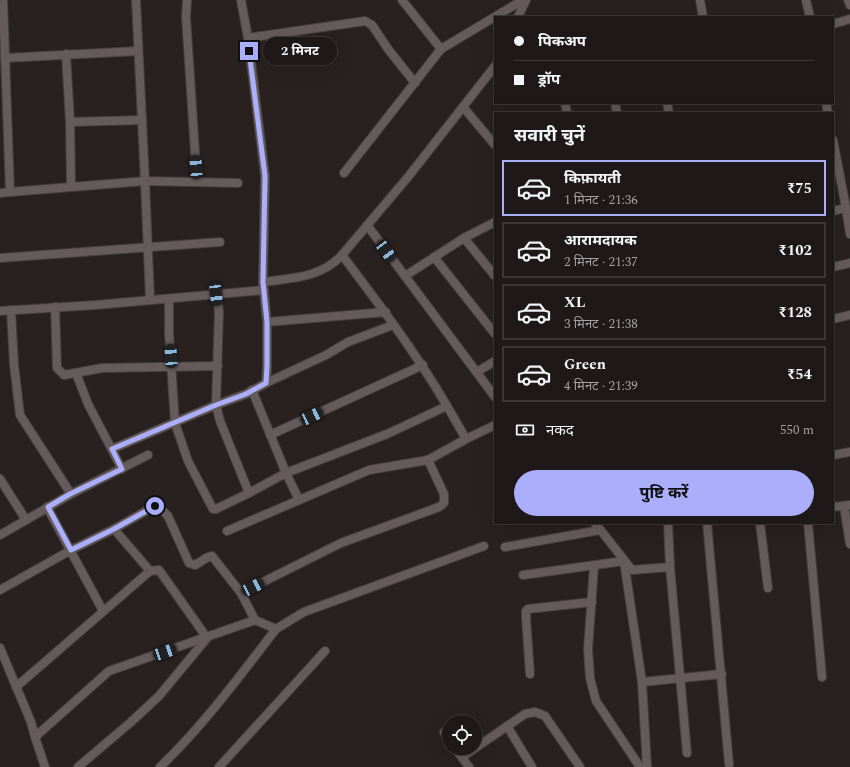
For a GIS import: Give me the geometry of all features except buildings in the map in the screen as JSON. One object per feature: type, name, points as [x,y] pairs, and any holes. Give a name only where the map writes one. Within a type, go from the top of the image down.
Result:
[{"type":"street","points":[[3,0],[10,192]]},
{"type":"street","points":[[136,0],[150,300]]},
{"type":"street","points":[[187,0],[186,16],[197,182]]},
{"type":"street","points":[[241,0],[248,38],[265,176],[264,286],[267,322],[266,383]]},
{"type":"street","points":[[402,0],[441,49]]},
{"type":"street","points":[[496,16],[523,0]]},
{"type":"street","points":[[518,16],[526,0]]},
{"type":"street","points":[[700,0],[703,16]]},
{"type":"street","points":[[806,0],[810,16]]},
{"type":"street","points":[[848,0],[850,5]]},
{"type":"street","points":[[344,173],[441,49],[494,17]]},
{"type":"street","points":[[834,24],[850,19]]},
{"type":"street","points":[[248,38],[365,21],[372,25],[388,49],[415,83]]},
{"type":"street","points":[[5,58],[138,51]]},
{"type":"street","points":[[66,54],[70,122],[71,187]]},
{"type":"street","points":[[0,311],[95,305],[216,294],[264,286],[313,274],[334,263],[342,255],[408,177],[494,67]]},
{"type":"street","points":[[463,107],[494,143]]},
{"type":"street","points":[[70,122],[142,120]]},
{"type":"street","points":[[834,145],[850,234]]},
{"type":"street","points":[[0,192],[145,181],[238,183]]},
{"type":"street","points":[[834,211],[846,208]]},
{"type":"street","points":[[405,276],[464,238],[494,223]]},
{"type":"street","points":[[367,225],[494,396]]},
{"type":"street","points":[[464,238],[494,275]]},
{"type":"street","points":[[0,258],[220,242]]},
{"type":"street","points":[[342,255],[386,312],[393,325],[422,365],[466,439]]},
{"type":"street","points":[[434,257],[494,333]]},
{"type":"street","points":[[834,266],[850,263]]},
{"type":"street","points":[[216,294],[219,312],[216,405],[220,421],[249,493]]},
{"type":"street","points":[[169,299],[169,333],[175,423],[188,461],[212,508],[216,509],[286,473],[387,434],[447,406]]},
{"type":"street","points":[[55,307],[57,368],[64,375],[102,368],[218,366]]},
{"type":"street","points":[[10,310],[14,365],[20,415],[70,494]]},
{"type":"street","points":[[267,322],[386,312]]},
{"type":"street","points":[[834,319],[850,315]]},
{"type":"street","points":[[112,449],[216,405],[246,394],[326,355],[348,342],[393,325]]},
{"type":"street","points":[[477,372],[494,362]]},
{"type":"street","points":[[270,435],[422,365]]},
{"type":"street","points":[[76,373],[88,404],[122,469]]},
{"type":"street","points":[[252,390],[286,473],[299,500]]},
{"type":"street","points":[[227,531],[369,470],[428,460],[494,425]]},
{"type":"street","points":[[834,454],[850,452]]},
{"type":"street","points":[[0,536],[70,494],[148,455]]},
{"type":"street","points":[[240,593],[341,543],[439,507],[444,503],[444,494],[428,460]]},
{"type":"street","points":[[0,479],[26,520]]},
{"type":"street","points":[[834,507],[847,505],[850,544]]},
{"type":"street","points":[[0,590],[71,550],[114,529],[153,507],[158,506],[168,516],[189,563],[195,565],[212,556],[240,593],[255,620],[276,630]]},
{"type":"street","points":[[48,507],[103,611]]},
{"type":"street","points":[[668,524],[670,567],[687,753]]},
{"type":"street","points":[[707,524],[722,674],[728,764]]},
{"type":"street","points":[[760,524],[768,588]]},
{"type":"street","points":[[808,524],[822,677]]},
{"type":"street","points":[[505,547],[597,526],[632,570],[670,567]]},
{"type":"street","points":[[114,529],[150,571]]},
{"type":"street","points":[[160,767],[178,750],[276,630],[304,612],[484,546]]},
{"type":"street","points":[[523,575],[624,561]]},
{"type":"street","points":[[624,561],[642,682],[647,767]]},
{"type":"street","points":[[594,566],[588,649],[590,678],[596,701],[640,767]]},
{"type":"street","points":[[16,687],[150,571],[160,570],[207,638]]},
{"type":"street","points":[[530,674],[526,611],[528,609],[592,602]]},
{"type":"street","points":[[35,737],[109,671],[255,620]]},
{"type":"street","points":[[78,767],[159,696],[207,638]]},
{"type":"street","points":[[0,648],[31,722],[45,767]]},
{"type":"street","points":[[219,767],[325,651]]},
{"type":"street","points":[[642,682],[722,674]]},
{"type":"street","points":[[469,767],[462,757],[525,714],[535,712],[545,716],[580,767]]},
{"type":"street","points":[[507,726],[532,767]]},
{"type":"route","points":[[155,506],[114,529],[71,550],[48,507],[70,494],[122,469],[112,449],[216,405],[246,394],[266,383],[267,322],[263,282],[265,176],[249,51]]}]
